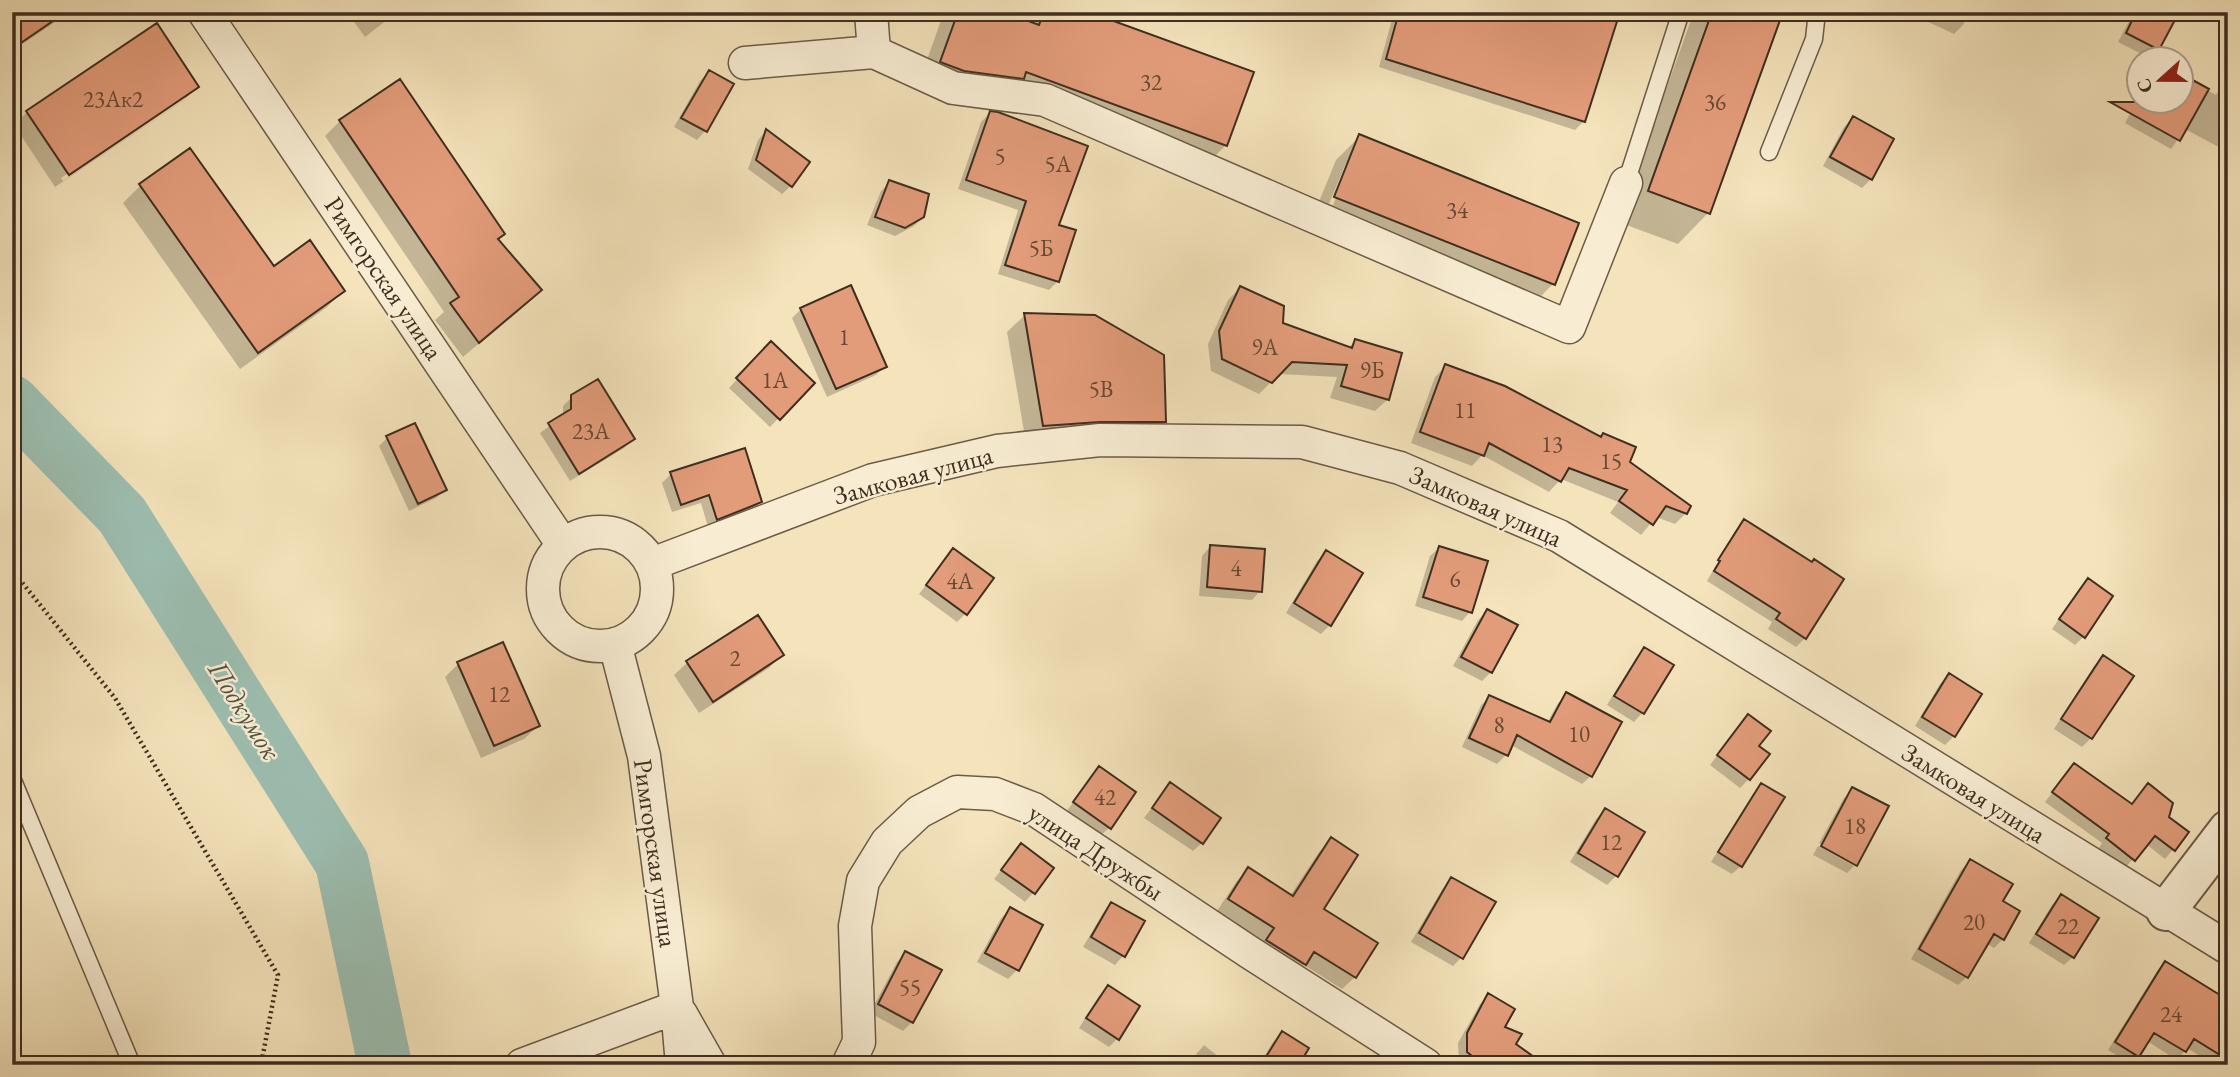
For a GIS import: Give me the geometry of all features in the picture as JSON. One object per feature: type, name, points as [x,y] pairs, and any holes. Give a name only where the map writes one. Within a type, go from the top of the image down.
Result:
[{"type":"street","name":"Римгорская улица","points":[[204,12],[563,545]]},
{"type":"street","points":[[872,12],[874,52]]},
{"type":"street","points":[[745,63],[874,52],[953,88],[1045,100],[1569,327],[1626,183]]},
{"type":"street","name":"Замковая улица","points":[[652,564],[873,480],[997,451],[1101,440],[1302,442],[1400,468],[1559,536],[2228,948]]},
{"type":"street","points":[[595,531],[612,533],[635,544],[652,564],[657,580],[657,597],[652,613],[643,627],[630,638],[615,644],[596,646],[577,641],[562,630],[550,615],[544,597],[544,578],[551,560],[563,545],[578,536],[595,531]]},
{"type":"street","name":"Римгорская улица","points":[[615,644],[644,756],[677,1007],[682,1065]]},
{"type":"street","name":"улица Дружбы","points":[[848,1065],[859,1042],[855,926],[863,881],[887,842],[919,812],[957,792],[995,794],[1034,809],[1249,952],[1426,1065]]},
{"type":"street","points":[[2166,911],[2228,830]]},
{"type":"street","points":[[522,1065],[677,1007],[710,1065]]},
{"type":"lane","points":[[1626,183],[1681,12]]},
{"type":"lane","points":[[1769,152],[1814,39],[1817,12]]},
{"type":"lane","points":[[12,778],[132,1065]]},
{"type":"path","points":[[12,570],[115,698],[278,975],[261,1065]]},
{"type":"building","points":[[12,12],[66,12],[12,49]]},
{"type":"building","points":[[958,12],[1004,12],[1039,25],[1044,12],[1089,12],[1254,72],[1227,146],[1026,72],[1024,79],[964,71],[940,62]]},
{"type":"building","points":[[1399,12],[1620,12],[1585,122],[1386,59]]},
{"type":"building","points":[[1712,12],[1783,12],[1710,214],[1648,191]]},
{"type":"building","points":[[2136,12],[2160,12],[2175,20],[2161,46],[2151,46],[2126,33]]},
{"type":"building","points":[[157,23],[199,87],[69,175],[26,111]]},
{"type":"building","points":[[709,70],[734,84],[707,132],[681,118]]},
{"type":"building","points":[[400,79],[505,234],[498,239],[542,290],[479,343],[450,303],[459,297],[339,120]]},
{"type":"building","points":[[2194,81],[2209,89],[2194,116]]},
{"type":"building","points":[[2110,102],[2124,102],[2124,110]]},
{"type":"building","points":[[990,111],[1088,146],[1059,225],[1076,230],[1059,282],[1005,265],[1026,201],[966,180]]},
{"type":"building","points":[[1853,116],[1894,139],[1872,180],[1830,157]]},
{"type":"building","points":[[2135,116],[2194,116],[2180,141]]},
{"type":"building","points":[[766,129],[810,162],[792,187],[756,160]]},
{"type":"building","points":[[1359,134],[1579,223],[1555,285],[1334,197]]},
{"type":"building","points":[[190,148],[274,266],[310,240],[345,291],[258,353],[139,184]]},
{"type":"building","points":[[889,180],[929,194],[924,217],[905,228],[875,217]]},
{"type":"building","points":[[851,285],[887,367],[836,389],[800,308]]},
{"type":"building","points":[[1240,286],[1284,306],[1283,323],[1352,348],[1355,339],[1402,353],[1389,400],[1341,386],[1347,365],[1292,362],[1272,383],[1222,359],[1219,331]]},
{"type":"building","points":[[1024,313],[1095,315],[1164,355],[1166,422],[1100,422],[1043,426]]},
{"type":"building","points":[[771,341],[815,383],[780,420],[736,378]]},
{"type":"building","points":[[1445,364],[1505,386],[1601,437],[1603,433],[1636,447],[1630,462],[1691,506],[1687,514],[1666,506],[1653,525],[1619,501],[1627,490],[1569,468],[1561,482],[1489,443],[1484,456],[1420,432]]},
{"type":"building","points":[[598,379],[635,439],[579,474],[548,423],[571,409],[571,395]]},
{"type":"building","points":[[415,423],[447,490],[418,504],[386,436]]},
{"type":"building","points":[[745,448],[762,502],[717,520],[709,495],[681,505],[670,472]]},
{"type":"building","points":[[1744,519],[1844,579],[1806,639],[1776,619],[1780,613],[1714,571]]},
{"type":"building","points":[[1210,545],[1265,549],[1262,592],[1207,587]]},
{"type":"building","points":[[1439,546],[1488,561],[1472,613],[1423,597]]},
{"type":"building","points":[[953,548],[994,578],[967,615],[926,585]]},
{"type":"building","points":[[1326,550],[1363,573],[1331,626],[1294,603]]},
{"type":"building","points":[[2088,578],[2113,596],[2085,638],[2059,619]]},
{"type":"building","points":[[1487,609],[1518,625],[1492,673],[1461,657]]},
{"type":"building","points":[[758,615],[784,655],[713,702],[686,661]]},
{"type":"building","points":[[503,642],[540,726],[494,746],[457,662]]},
{"type":"building","points":[[1644,647],[1674,665],[1644,714],[1614,696]]},
{"type":"building","points":[[2103,655],[2134,676],[2092,739],[2061,719]]},
{"type":"building","points":[[1949,673],[1982,694],[1955,737],[1922,717]]},
{"type":"building","points":[[1566,692],[1622,722],[1592,777],[1517,735],[1508,756],[1469,738],[1489,695],[1550,722]]},
{"type":"building","points":[[1748,714],[1771,731],[1759,746],[1770,754],[1750,780],[1717,755]]},
{"type":"building","points":[[2074,763],[2132,804],[2148,783],[2173,803],[2169,817],[2189,832],[2175,851],[2155,836],[2135,861],[2106,838],[2109,834],[2052,792]]},
{"type":"building","points":[[1099,766],[1136,792],[1111,829],[1073,802]]},
{"type":"building","points":[[1170,782],[1221,818],[1203,844],[1152,808]]},
{"type":"building","points":[[1761,783],[1785,797],[1742,867],[1718,852]]},
{"type":"building","points":[[1852,787],[1889,806],[1857,866],[1821,846]]},
{"type":"building","points":[[1605,808],[1645,832],[1618,877],[1578,853]]},
{"type":"building","points":[[1331,837],[1358,855],[1324,909],[1378,943],[1356,978],[1314,952],[1306,965],[1266,940],[1274,928],[1228,899],[1248,867],[1293,896]]},
{"type":"building","points":[[1021,843],[1054,868],[1035,894],[1001,870]]},
{"type":"building","points":[[1970,859],[2013,884],[2003,901],[2020,911],[2004,940],[1994,934],[1968,978],[1919,949]]},
{"type":"building","points":[[1451,877],[1496,902],[1463,959],[1419,933]]},
{"type":"building","points":[[2061,894],[2099,918],[2074,958],[2036,934]]},
{"type":"building","points":[[1111,902],[1145,921],[1125,957],[1091,937]]},
{"type":"building","points":[[1010,907],[1043,925],[1019,971],[985,953]]},
{"type":"building","points":[[905,951],[942,970],[913,1023],[878,1004]]},
{"type":"building","points":[[2165,961],[2228,1000],[2228,1060],[2194,1039],[2186,1052],[2154,1033],[2139,1057],[2115,1042]]},
{"type":"building","points":[[1108,985],[1140,1006],[1119,1040],[1086,1018]]},
{"type":"building","points":[[1488,993],[1515,1009],[1505,1027],[1522,1034],[1516,1044],[1545,1065],[1483,1065],[1467,1052],[1467,1033]]},
{"type":"building","points":[[1282,1031],[1309,1048],[1299,1065],[1261,1065]]},
{"type":"waterway","name":"Подкумок","points":[[12,402],[122,515],[342,863],[385,1065]]}]
